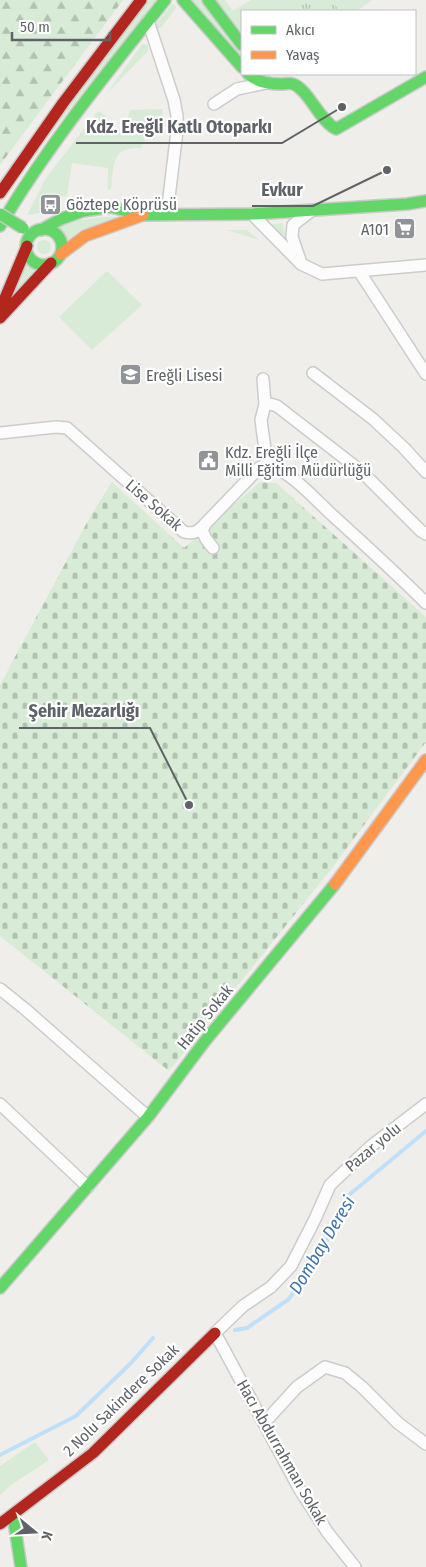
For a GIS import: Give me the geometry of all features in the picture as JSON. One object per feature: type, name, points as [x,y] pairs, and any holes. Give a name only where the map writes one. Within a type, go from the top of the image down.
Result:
[{"type":"street","points":[[0,193],[63,103],[141,0]]},
{"type":"street","points":[[0,226],[34,172],[75,114],[164,0]]},
{"type":"street","points":[[183,0],[241,66]]},
{"type":"street","points":[[208,0],[241,44]]},
{"type":"street","points":[[148,21],[174,100],[177,116],[168,214]]},
{"type":"street","points":[[249,75],[254,79],[267,78],[291,83],[300,88],[329,124],[336,129],[426,77]]},
{"type":"street","points":[[214,104],[237,89],[267,78]]},
{"type":"street","points":[[0,310],[32,231],[83,211],[111,207],[142,215],[252,214],[407,204],[426,200]]},
{"type":"street","points":[[301,264],[292,237],[293,225],[311,211]]},
{"type":"street","points":[[0,214],[32,231],[52,231],[62,243],[61,254]]},
{"type":"street","points":[[252,214],[301,264],[322,274],[426,265]]},
{"type":"street","points":[[0,318],[51,263],[85,236],[142,215]]},
{"type":"street","points":[[27,246],[30,257],[34,261],[46,265],[51,263]]},
{"type":"street","points":[[359,271],[426,374]]},
{"type":"street","points":[[313,374],[373,419],[426,472]]},
{"type":"street","points":[[263,379],[264,404],[261,420],[266,464],[274,467],[299,484],[426,603]]},
{"type":"street","points":[[264,404],[277,406],[361,471],[426,534]]},
{"type":"street","name":"Lise Sokak","points":[[0,433],[67,428],[184,532],[191,534],[198,531],[266,464]]},
{"type":"street","points":[[206,522],[202,530],[213,548]]},
{"type":"street","name":"Hatip Sokak","points":[[0,1288],[148,1117],[205,1042],[340,878],[426,760]]},
{"type":"street","points":[[0,989],[148,1117]]},
{"type":"street","points":[[0,1104],[88,1187]]},
{"type":"street","name":"Pazar yolu","points":[[215,1333],[243,1306],[271,1287],[291,1266],[316,1219],[330,1185],[371,1146],[426,1104]]},
{"type":"street","name":"Hacı Abdurrahman Sokak","points":[[215,1333],[300,1490],[328,1533],[355,1567]]},
{"type":"street","name":"2 Nolu Sakindere Sokak","points":[[0,1524],[93,1453],[215,1333]]},
{"type":"street","points":[[264,1423],[297,1387],[325,1367],[346,1373],[398,1424],[426,1444]]},
{"type":"street","points":[[13,1515],[21,1567]]},
{"type":"green space","points":[[0,0],[123,0],[0,165]]},
{"type":"green space","points":[[149,0],[156,0],[26,165]]},
{"type":"green space","points":[[190,0],[201,0],[241,56]]},
{"type":"green space","points":[[214,0],[225,0],[233,11],[251,0],[373,0],[358,10],[241,10],[241,36]]},
{"type":"green space","points":[[298,0],[332,0],[338,10],[290,10],[288,7]]},
{"type":"green space","points":[[172,4],[176,8],[161,28],[157,28],[156,24]]},
{"type":"green space","points":[[142,44],[148,45],[148,51],[107,93]]},
{"type":"green space","points":[[163,109],[162,126],[156,126],[155,139],[145,138],[141,148],[125,150],[117,157],[111,189],[108,190],[108,168],[72,163],[67,196],[48,196],[47,212],[27,215],[46,178],[98,111],[105,115],[111,127],[124,133],[130,110]]},
{"type":"green space","points":[[101,217],[126,217],[80,230],[67,240],[57,227],[74,221]]},
{"type":"green space","points":[[282,223],[289,247],[270,225]]},
{"type":"green space","points":[[227,230],[247,230],[259,240]]},
{"type":"green space","points":[[41,240],[47,240],[51,247],[47,254],[41,254],[37,250],[37,244]]},
{"type":"green space","points":[[25,262],[36,270],[4,308]]},
{"type":"green space","points":[[107,271],[142,305],[92,350],[59,317]]},
{"type":"green space","points":[[112,482],[184,548],[260,482],[276,483],[426,617],[426,742],[332,868],[169,1071],[0,936],[0,685],[91,515]]},
{"type":"green space","points":[[35,1442],[49,1460],[11,1485],[0,1495],[0,1466]]},
{"type":"waterway","name":"Dombay Deresi","points":[[235,1330],[247,1328],[289,1299],[326,1242],[349,1195],[426,1131]]},
{"type":"waterway","name":"Dombay Deresi","points":[[0,1455],[76,1416],[131,1363],[153,1338]]},
{"type":"traffic: fast","points":[[0,226],[58,138],[165,0]]},
{"type":"traffic: fast","points":[[183,0],[241,66]]},
{"type":"traffic: fast","points":[[208,0],[241,44]]},
{"type":"traffic: fast","points":[[249,75],[263,82],[293,84],[299,87],[324,119],[336,129],[426,77]]},
{"type":"traffic: fast","points":[[41,230],[61,219],[83,211],[111,207],[143,215],[252,214],[407,204],[426,201]]},
{"type":"traffic: fast","points":[[0,214],[23,228]]},
{"type":"traffic: fast","points":[[44,229],[56,235],[62,247],[56,259],[44,265],[32,259],[26,247],[32,235],[44,229]]},
{"type":"traffic: fast","points":[[0,1288],[148,1117],[205,1041],[335,884]]},
{"type":"traffic: fast","points":[[13,1515],[21,1567]]},
{"type":"traffic: slow","points":[[61,254],[85,236],[143,215]]},
{"type":"traffic: slow","points":[[335,884],[426,760]]},
{"type":"traffic: jam","points":[[0,193],[63,103],[141,0]]},
{"type":"traffic: jam","points":[[0,310],[27,246]]},
{"type":"traffic: jam","points":[[0,318],[51,263]]},
{"type":"traffic: jam","points":[[0,1524],[93,1453],[215,1333]]},
{"type":"place","name":"Kdz. Ereğli Katlı Otoparkı","points":[[342,107]]},
{"type":"place","name":"Evkur","points":[[387,170]]},
{"type":"place","name":"Göztepe Köprüsü","points":[[50,204]]},
{"type":"place","name":"A101","points":[[405,229]]},
{"type":"place","name":"Ereğli Lisesi","points":[[130,375]]},
{"type":"place","name":"Kdz. Ereğli İlçe Milli Eğitim Müdürlüğü","points":[[209,461]]},
{"type":"place","name":"Şehir Mezarlığı","points":[[189,805]]}]
